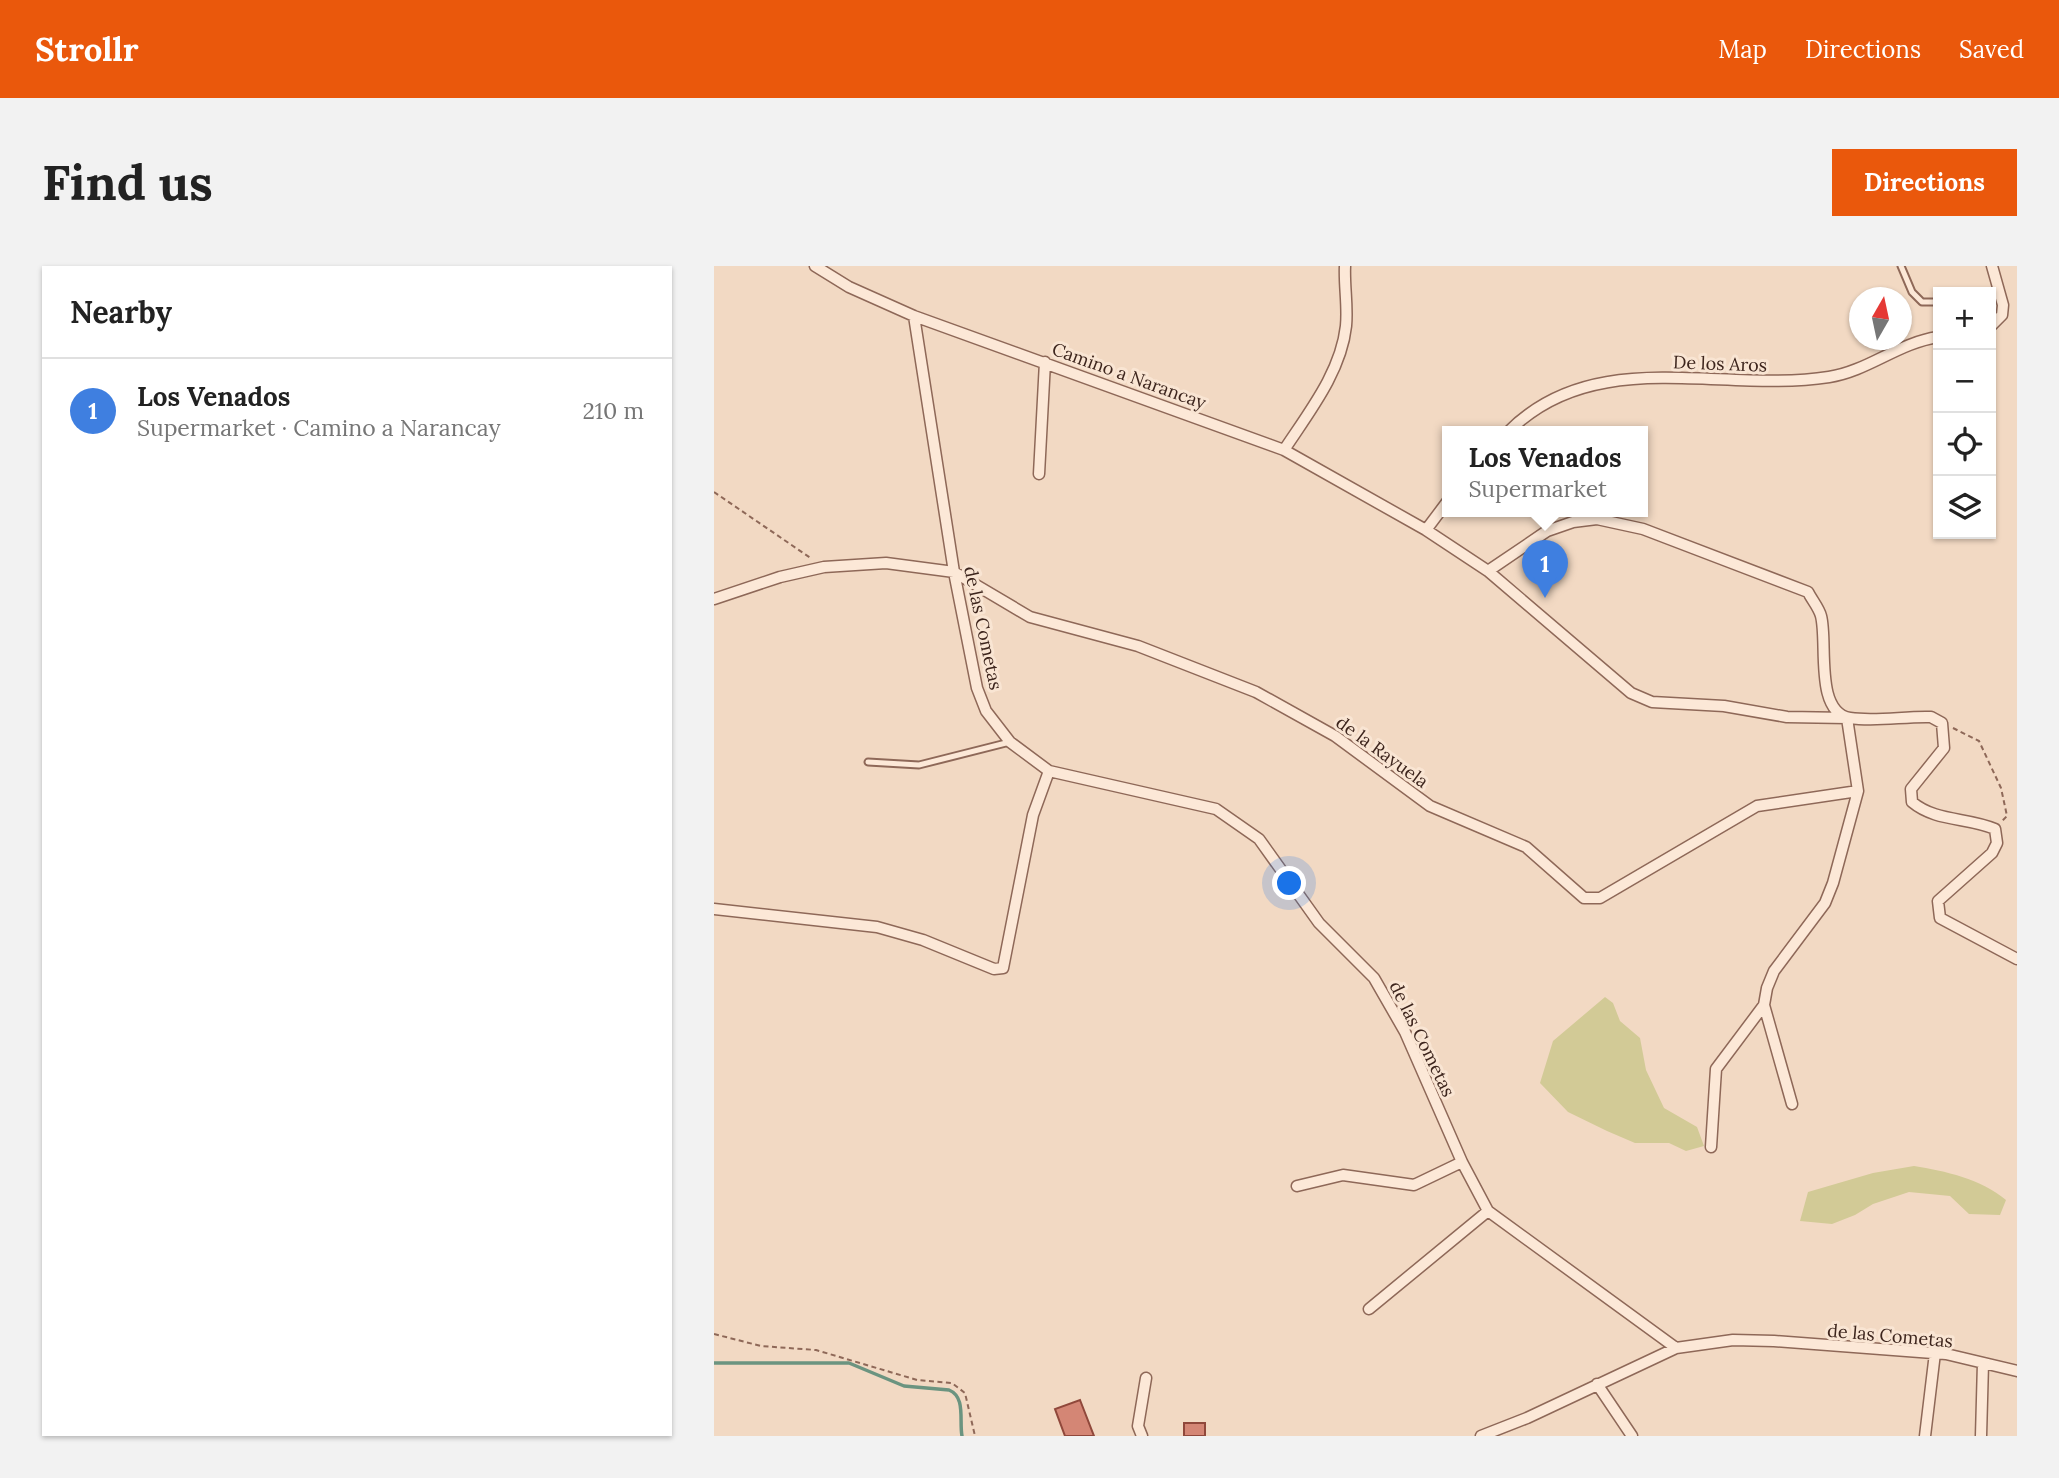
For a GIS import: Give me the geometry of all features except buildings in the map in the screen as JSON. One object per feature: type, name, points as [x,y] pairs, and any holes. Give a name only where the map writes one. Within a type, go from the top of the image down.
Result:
[{"type":"street","name":"Camino a Narancay","points":[[814,266],[849,287],[914,316],[1284,450],[1426,530],[1488,571],[1630,692],[1652,702],[1724,706],[1787,717],[1847,718]]},
{"type":"street","points":[[1284,450],[1321,394],[1343,346],[1346,323],[1345,266]]},
{"type":"street","points":[[1992,266],[2003,305],[2002,315],[1996,321]]},
{"type":"street","name":"de las Cometas","points":[[914,316],[954,572],[976,688],[986,711],[1010,742],[1049,771],[1216,808],[1259,839],[1319,923],[1374,978],[1405,1032],[1462,1161],[1488,1211],[1676,1348],[1746,1340],[1935,1353],[2017,1371]]},
{"type":"street","name":"De los Aros","points":[[1515,426],[1540,405],[1563,393],[1616,379],[1790,382],[1832,377],[1858,369],[1903,345],[1933,338]]},
{"type":"street","points":[[1039,474],[1045,362]]},
{"type":"street","points":[[1426,530],[1442,509]]},
{"type":"street","points":[[1488,571],[1547,531],[1573,522],[1597,520],[1643,529],[1793,584],[1808,592],[1821,615],[1828,701],[1847,718],[1858,790],[1825,903],[1774,971],[1766,988],[1764,1005],[1792,1104]]},
{"type":"street","name":"de la Rayuela","points":[[714,599],[780,577],[824,567],[886,563],[954,572],[1030,617],[1138,646],[1256,692],[1335,736],[1430,806],[1526,847],[1584,898],[1600,898],[1757,806],[1858,790]]},
{"type":"street","points":[[1847,718],[1931,717],[1942,723],[1944,747],[1911,789],[1912,802],[1932,814],[1980,822],[1995,829],[1997,843],[1992,853],[1938,901],[1937,911],[1940,918],[2017,959]]},
{"type":"street","points":[[714,909],[877,928],[914,937],[994,969],[1003,968],[1032,816],[1049,771]]},
{"type":"street","points":[[1711,1147],[1716,1069],[1764,1005]]},
{"type":"street","points":[[1297,1186],[1343,1175],[1413,1185],[1462,1161]]},
{"type":"street","points":[[1369,1309],[1488,1211]]},
{"type":"street","points":[[1481,1436],[1527,1418],[1676,1348]]},
{"type":"street","points":[[1925,1436],[1935,1353]]},
{"type":"street","points":[[1981,1436],[1983,1363]]},
{"type":"street","points":[[1142,1436],[1138,1426],[1146,1378]]},
{"type":"street","points":[[1597,1384],[1632,1436]]},
{"type":"lane","points":[[1901,266],[1912,292],[1922,302],[1933,302]]},
{"type":"lane","points":[[868,762],[919,765],[1010,742]]},
{"type":"path","points":[[714,492],[824,567]]},
{"type":"path","points":[[1942,723],[1979,741],[2001,788],[2007,816],[1995,829]]},
{"type":"path","points":[[714,1335],[761,1346],[816,1350],[917,1380],[952,1383],[965,1393],[975,1436]]},
{"type":"shaded area","points":[[1605,997],[1613,1003],[1620,1021],[1640,1038],[1646,1070],[1664,1108],[1697,1127],[1704,1146],[1686,1151],[1669,1143],[1635,1143],[1568,1112],[1540,1083],[1553,1041]]},
{"type":"shaded area","points":[[1914,1166],[1950,1173],[1974,1181],[1996,1193],[2006,1200],[2000,1215],[1969,1214],[1950,1196],[1909,1192],[1873,1204],[1832,1224],[1800,1221],[1808,1192],[1873,1173]]},
{"type":"waterway","points":[[714,1363],[849,1363],[904,1386],[949,1390],[960,1403],[962,1436]]},
{"type":"place","name":"Los Venados","points":[[1545,598]]}]
